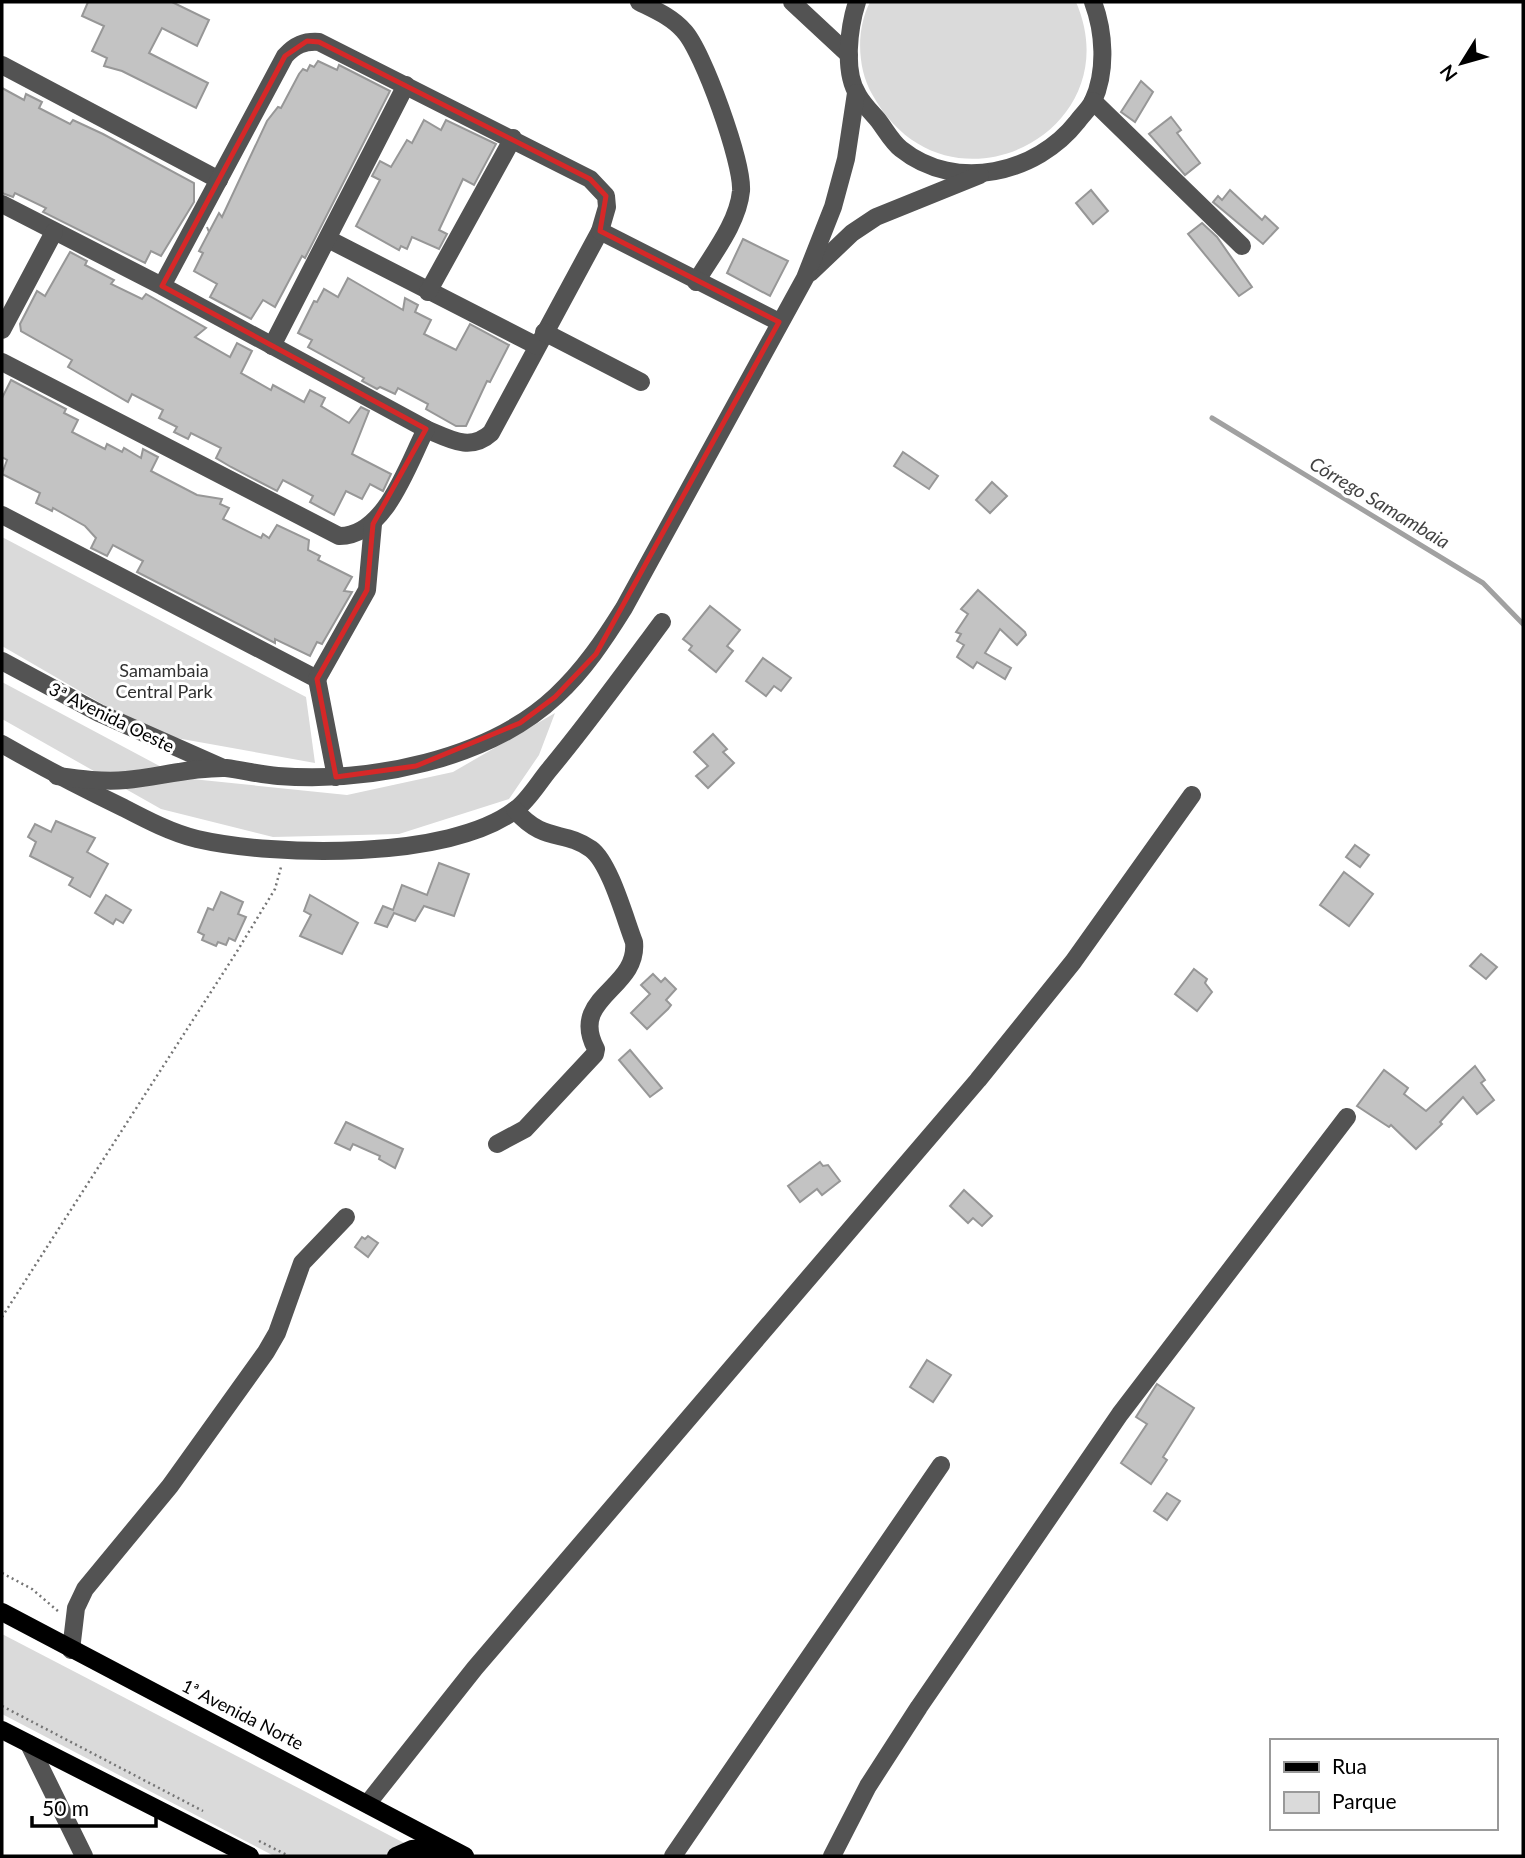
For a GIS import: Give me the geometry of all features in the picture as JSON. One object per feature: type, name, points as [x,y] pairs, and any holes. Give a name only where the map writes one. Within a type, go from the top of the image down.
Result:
[{"type":"main road","name":"1ᵃ Avenida Norte","points":[[2,1612],[465,1856]]},
{"type":"main road","points":[[2,1730],[250,1856]]},
{"type":"main road","points":[[396,1856],[412,1849],[445,1846]]},
{"type":"street","points":[[639,2],[668,17],[685,32],[699,53],[740,167],[741,192],[736,212],[696,282]]},
{"type":"street","points":[[792,2],[849,55]]},
{"type":"street","points":[[57,776],[96,781],[124,780],[224,768],[278,776],[336,776],[416,766],[471,747],[520,723],[555,697],[596,654],[624,608],[805,278],[833,207],[846,159],[856,93],[849,55],[850,23],[857,2]]},
{"type":"street","points":[[805,278],[852,233],[876,217],[983,174],[1025,164],[1062,141],[1093,101],[1102,65],[1101,22],[1093,2]]},
{"type":"street","points":[[2,204],[162,286],[426,429],[459,443],[481,442],[491,433],[600,231],[607,207],[600,188],[590,179],[319,42],[307,41],[293,47],[285,56],[162,286]]},
{"type":"street","points":[[2,65],[219,180]]},
{"type":"street","points":[[272,346],[406,85]]},
{"type":"street","points":[[856,93],[901,149],[940,169],[983,174]]},
{"type":"street","points":[[1093,101],[1242,246]]},
{"type":"street","points":[[428,292],[513,138]]},
{"type":"street","points":[[600,231],[779,322]]},
{"type":"street","points":[[2,330],[54,232]]},
{"type":"street","points":[[328,239],[428,292],[642,382]]},
{"type":"street","points":[[2,362],[327,532],[350,536],[373,524],[383,512],[426,429]]},
{"type":"street","points":[[2,515],[317,679]]},
{"type":"street","points":[[336,776],[317,679],[367,590],[373,524]]},
{"type":"street","points":[[2,744],[57,776],[158,825],[197,839],[284,850],[346,850],[442,839],[483,826],[515,810],[578,736],[662,622]]},
{"type":"street","name":"3ª Avenida Oeste","points":[[2,661],[99,713],[224,768]]},
{"type":"street","points":[[368,1803],[475,1668],[978,1080],[1073,962],[1192,795]]},
{"type":"street","points":[[497,1144],[525,1129],[595,1054],[596,1049],[588,1035],[590,1015],[629,967],[635,951],[634,942],[598,856],[582,845],[530,827],[515,810]]},
{"type":"street","points":[[831,1856],[868,1786],[911,1718],[1120,1414],[1347,1117]]},
{"type":"street","points":[[71,1650],[72,1628],[85,1589],[170,1486],[266,1352],[277,1333],[302,1264],[346,1217]]},
{"type":"street","points":[[673,1856],[941,1465]]},
{"type":"street","points":[[29,1744],[51,1794],[84,1856]]},
{"type":"path","points":[[2,1317],[267,903],[280,873],[284,850]]},
{"type":"path","points":[[2,1573],[32,1589],[61,1613],[72,1628]]},
{"type":"path","points":[[2,1706],[205,1812]]},
{"type":"path","points":[[253,1838],[289,1856]]},
{"type":"highlighted area","points":[[307,41],[319,42],[590,179],[606,196],[600,231],[779,322],[596,654],[555,697],[520,723],[416,766],[336,777],[317,679],[367,590],[373,524],[426,429],[162,286],[285,56]]},
{"type":"green space","points":[[870,2],[1076,2],[1087,49],[1078,90],[1056,124],[1023,147],[984,158],[943,155],[904,134],[867,84],[860,48],[862,24]]},
{"type":"green space","name":"Samambaia Central Park","points":[[2,537],[306,697],[315,763],[154,734],[2,646]]},
{"type":"green space","points":[[2,682],[182,778],[347,795],[453,772],[555,713],[539,755],[509,799],[399,834],[273,837],[161,809],[2,719]]},
{"type":"green space","points":[[2,1634],[412,1847],[388,1856],[274,1856],[2,1714]]},
{"type":"building","points":[[88,2],[172,2],[209,20],[197,46],[162,28],[149,53],[208,83],[196,108],[122,71],[104,66],[107,58],[92,51],[104,26],[82,16]]},
{"type":"building","points":[[318,61],[337,70],[339,65],[390,91],[305,258],[302,256],[275,307],[263,300],[251,319],[210,297],[217,284],[194,271],[203,253],[199,251],[219,213],[222,217],[267,121],[278,107],[281,108],[303,69],[307,71],[310,65],[314,67]]},
{"type":"building","points":[[1141,81],[1153,92],[1135,122],[1121,112]]},
{"type":"building","points":[[2,88],[24,100],[26,94],[42,102],[39,108],[70,124],[73,120],[103,134],[194,183],[194,202],[161,256],[151,251],[145,263],[43,212],[46,208],[15,193],[13,197],[2,193]]},
{"type":"building","points":[[1171,117],[1181,130],[1177,133],[1200,163],[1185,175],[1149,134]]},
{"type":"building","points":[[424,120],[441,130],[446,120],[496,144],[474,185],[463,179],[439,230],[447,234],[439,249],[412,237],[407,249],[401,246],[399,250],[356,226],[380,180],[372,176],[380,161],[391,167],[407,140],[412,143]]},
{"type":"building","points":[[1091,190],[1108,211],[1093,224],[1076,203]]},
{"type":"building","points":[[1230,190],[1262,220],[1265,216],[1278,228],[1263,244],[1213,202],[1218,196],[1222,200]]},
{"type":"building","points":[[1202,223],[1217,237],[1252,287],[1239,296],[1188,234]]},
{"type":"building","points":[[743,239],[788,261],[770,296],[727,273]]},
{"type":"building","points":[[70,252],[87,261],[85,265],[114,280],[111,284],[142,299],[146,294],[206,328],[195,337],[230,357],[237,343],[252,351],[241,373],[271,390],[273,385],[304,402],[310,390],[325,398],[321,406],[349,423],[361,407],[369,411],[352,454],[391,474],[383,491],[370,484],[362,499],[346,491],[334,515],[310,502],[313,496],[283,480],[277,491],[216,458],[221,448],[191,433],[188,439],[174,432],[177,427],[159,418],[163,410],[132,394],[128,402],[68,367],[72,360],[21,331],[20,324],[37,291],[45,296]]},
{"type":"building","points":[[348,278],[403,310],[405,298],[418,305],[415,312],[431,320],[424,334],[456,350],[470,324],[509,345],[490,382],[487,381],[466,426],[456,426],[426,409],[428,404],[398,388],[395,394],[380,387],[377,389],[362,381],[364,378],[308,347],[312,340],[298,333],[314,301],[317,302],[324,289],[338,297]]},
{"type":"building","points":[[11,380],[66,409],[64,413],[78,420],[72,432],[105,449],[107,444],[122,452],[124,448],[141,458],[143,449],[158,457],[151,471],[197,495],[222,499],[220,504],[229,508],[223,519],[261,538],[263,534],[269,538],[277,525],[309,540],[308,550],[320,556],[318,560],[352,577],[344,591],[352,592],[322,644],[317,642],[310,656],[275,639],[275,643],[137,572],[143,561],[113,545],[107,556],[91,548],[96,538],[85,526],[53,508],[52,511],[36,503],[40,493],[2,474],[7,460],[2,457],[2,398]]},
{"type":"building","points":[[903,452],[938,476],[929,489],[894,466]]},
{"type":"building","points":[[992,482],[1007,496],[990,513],[976,500]]},
{"type":"building","points":[[978,590],[1026,635],[1017,645],[1000,629],[985,653],[1011,668],[1005,679],[977,662],[973,668],[957,657],[964,645],[957,641],[961,634],[956,632],[968,614],[961,609]]},
{"type":"building","points":[[710,606],[740,630],[727,646],[733,651],[716,672],[689,650],[692,646],[683,639]]},
{"type":"building","points":[[763,658],[791,678],[781,691],[774,686],[766,696],[746,681]]},
{"type":"building","points":[[713,734],[727,749],[723,752],[734,763],[708,788],[696,776],[708,766],[694,752]]},
{"type":"building","points":[[56,821],[95,838],[87,852],[108,864],[90,897],[69,885],[73,878],[30,856],[36,842],[28,837],[35,824],[51,832]]},
{"type":"building","points":[[1355,845],[1369,855],[1360,867],[1346,857]]},
{"type":"building","points":[[439,863],[469,874],[454,916],[424,906],[415,921],[394,913],[387,927],[375,923],[383,906],[393,910],[402,885],[427,895]]},
{"type":"building","points":[[1344,872],[1373,894],[1349,926],[1320,905]]},
{"type":"building","points":[[221,892],[243,902],[238,914],[246,917],[235,941],[229,938],[226,945],[218,942],[216,946],[202,940],[204,935],[198,932],[208,908],[213,910]]},
{"type":"building","points":[[106,895],[131,910],[123,923],[116,919],[113,924],[95,913]]},
{"type":"building","points":[[310,895],[358,923],[342,954],[300,936],[311,915],[304,911]]},
{"type":"building","points":[[1481,954],[1497,967],[1486,979],[1470,966]]},
{"type":"building","points":[[1194,969],[1207,979],[1205,983],[1212,992],[1197,1011],[1175,994]]},
{"type":"building","points":[[653,974],[661,982],[665,978],[676,989],[666,1000],[671,1005],[647,1029],[631,1013],[650,994],[641,985]]},
{"type":"building","points":[[630,1050],[662,1088],[650,1097],[619,1060]]},
{"type":"building","points":[[1475,1066],[1485,1080],[1481,1083],[1494,1100],[1477,1114],[1463,1097],[1440,1122],[1442,1124],[1416,1149],[1391,1125],[1389,1127],[1357,1106],[1384,1070],[1408,1088],[1404,1094],[1426,1111]]},
{"type":"building","points":[[346,1122],[403,1149],[395,1168],[379,1159],[380,1156],[353,1144],[350,1150],[335,1143]]},
{"type":"building","points":[[820,1162],[823,1166],[828,1165],[840,1181],[822,1195],[817,1189],[800,1202],[788,1186]]},
{"type":"building","points":[[964,1190],[992,1216],[982,1226],[973,1218],[968,1223],[950,1206]]},
{"type":"building","points":[[368,1236],[378,1243],[368,1257],[355,1247],[362,1237],[365,1239]]},
{"type":"building","points":[[927,1360],[951,1375],[933,1402],[910,1387]]},
{"type":"building","points":[[1157,1384],[1194,1408],[1163,1457],[1167,1460],[1151,1484],[1121,1463],[1147,1424],[1136,1417]]},
{"type":"building","points":[[1167,1493],[1180,1501],[1167,1520],[1154,1511]]},
{"type":"waterway","name":"Córrego Samambaia","points":[[1212,418],[1483,583],[1523,624]]}]
